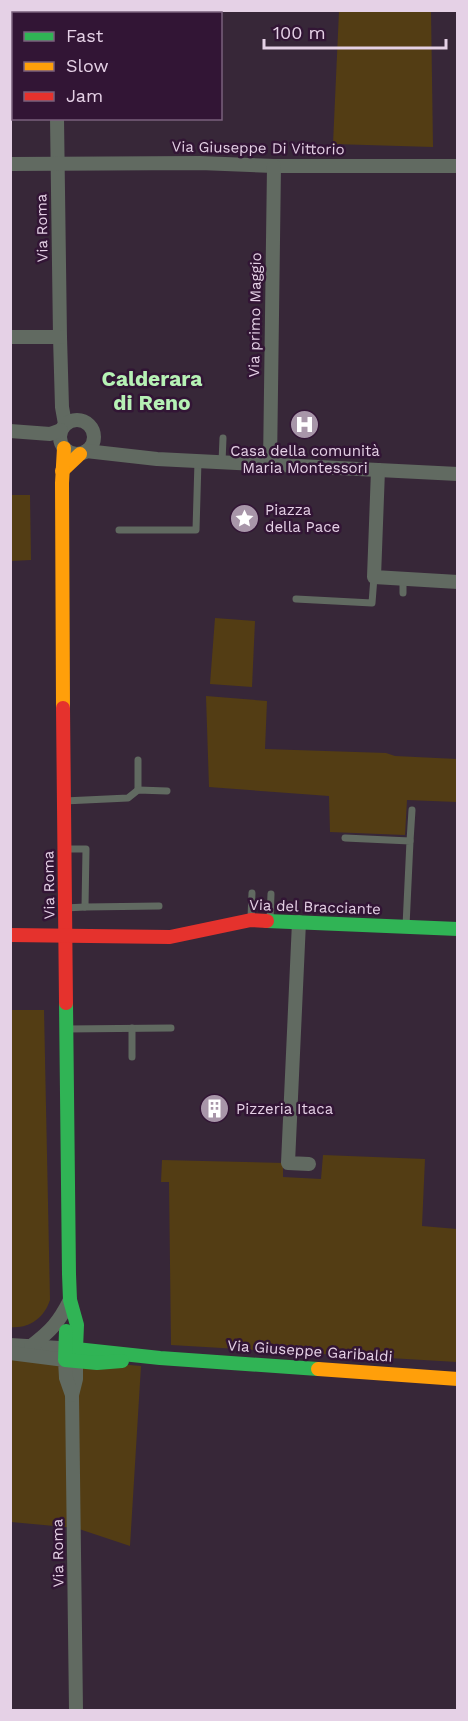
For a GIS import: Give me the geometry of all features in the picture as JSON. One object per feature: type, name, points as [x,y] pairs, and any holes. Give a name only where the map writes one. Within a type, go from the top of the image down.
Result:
[{"type":"street","name":"Via Roma","points":[[57,120],[62,401],[69,412],[63,433],[62,471],[70,1299],[77,1325],[71,1354],[76,1378],[72,1395],[76,1710]]},
{"type":"street","name":"Via Giuseppe Di Vittorio","points":[[10,164],[200,163],[274,166],[458,166]]},
{"type":"street","name":"Via primo Maggio","points":[[270,465],[274,166]]},
{"type":"street","points":[[10,337],[60,337]]},
{"type":"street","points":[[10,431],[63,433],[86,423],[101,445],[115,455]]},
{"type":"street","points":[[63,433],[74,454],[83,452],[198,461],[458,474]]},
{"type":"street","points":[[62,471],[92,444],[93,435]]},
{"type":"street","points":[[378,470],[374,577],[458,582]]},
{"type":"street","name":"Via del Bracciante","points":[[10,935],[170,937],[251,920],[458,929]]},
{"type":"street","points":[[299,922],[288,1162],[309,1164]]},
{"type":"street","name":"Via Roma","points":[[31,1346],[59,1321],[70,1299]]},
{"type":"street","points":[[10,1345],[31,1346],[71,1354]]},
{"type":"street","points":[[10,1353],[71,1354]]},
{"type":"street","name":"Via Giuseppe Garibaldi","points":[[71,1354],[98,1363],[160,1358]]},
{"type":"street","name":"Via Giuseppe Garibaldi","points":[[71,1354],[458,1379]]},
{"type":"street","points":[[72,1395],[88,1369],[98,1363]]},
{"type":"lane","points":[[222,438],[222,462]]},
{"type":"lane","points":[[119,530],[196,530],[198,461]]},
{"type":"lane","points":[[296,599],[372,603],[374,577]]},
{"type":"lane","points":[[403,579],[403,593]]},
{"type":"lane","points":[[138,760],[138,790]]},
{"type":"lane","points":[[64,801],[128,798],[138,790],[167,791]]},
{"type":"lane","points":[[406,927],[412,810]]},
{"type":"lane","points":[[345,838],[410,841]]},
{"type":"lane","points":[[65,849],[86,849],[85,907]]},
{"type":"lane","points":[[251,920],[252,893]]},
{"type":"lane","points":[[270,920],[271,894]]},
{"type":"lane","points":[[65,909],[159,906]]},
{"type":"lane","points":[[132,1028],[132,1057]]},
{"type":"lane","points":[[66,1029],[171,1028]]},
{"type":"shaded area","points":[[339,11],[431,11],[433,147],[333,144]]},
{"type":"shaded area","points":[[11,495],[30,495],[31,560],[11,561]]},
{"type":"shaded area","points":[[215,618],[255,621],[252,687],[210,684]]},
{"type":"shaded area","points":[[206,696],[267,701],[265,749],[386,753],[395,756],[457,759],[457,802],[407,800],[405,835],[330,832],[329,796],[209,787]]},
{"type":"shaded area","points":[[10,1010],[44,1010],[50,1300],[40,1317],[29,1324],[17,1327],[10,1327]]},
{"type":"shaded area","points":[[323,1155],[425,1159],[422,1226],[457,1229],[457,1362],[171,1345],[169,1182],[161,1182],[162,1160],[283,1163],[283,1177],[321,1179]]},
{"type":"shaded area","points":[[10,1354],[141,1366],[130,1546],[76,1528],[11,1522]]},
{"type":"traffic: fast","points":[[267,921],[458,929]]},
{"type":"traffic: fast","points":[[66,1003],[69,1274],[70,1300],[77,1325],[76,1349],[160,1358],[318,1369]]},
{"type":"traffic: fast","points":[[66,1331],[65,1360],[97,1363],[122,1361]]},
{"type":"traffic: slow","points":[[63,708],[62,483],[64,448]]},
{"type":"traffic: slow","points":[[62,471],[80,454]]},
{"type":"traffic: slow","points":[[318,1369],[458,1379]]},
{"type":"traffic: jam","points":[[63,708],[66,1003]]},
{"type":"traffic: jam","points":[[10,935],[170,937],[251,920],[267,921]]},
{"type":"place","name":"Casa della comunità Maria Montessori","points":[[305,424]]},
{"type":"place","name":"Piazza della Pace","points":[[244,519]]},
{"type":"place","name":"Pizzeria Itaca","points":[[215,1109]]},
{"type":"district","name":"Calderara di Reno","points":[[152,390]]}]
